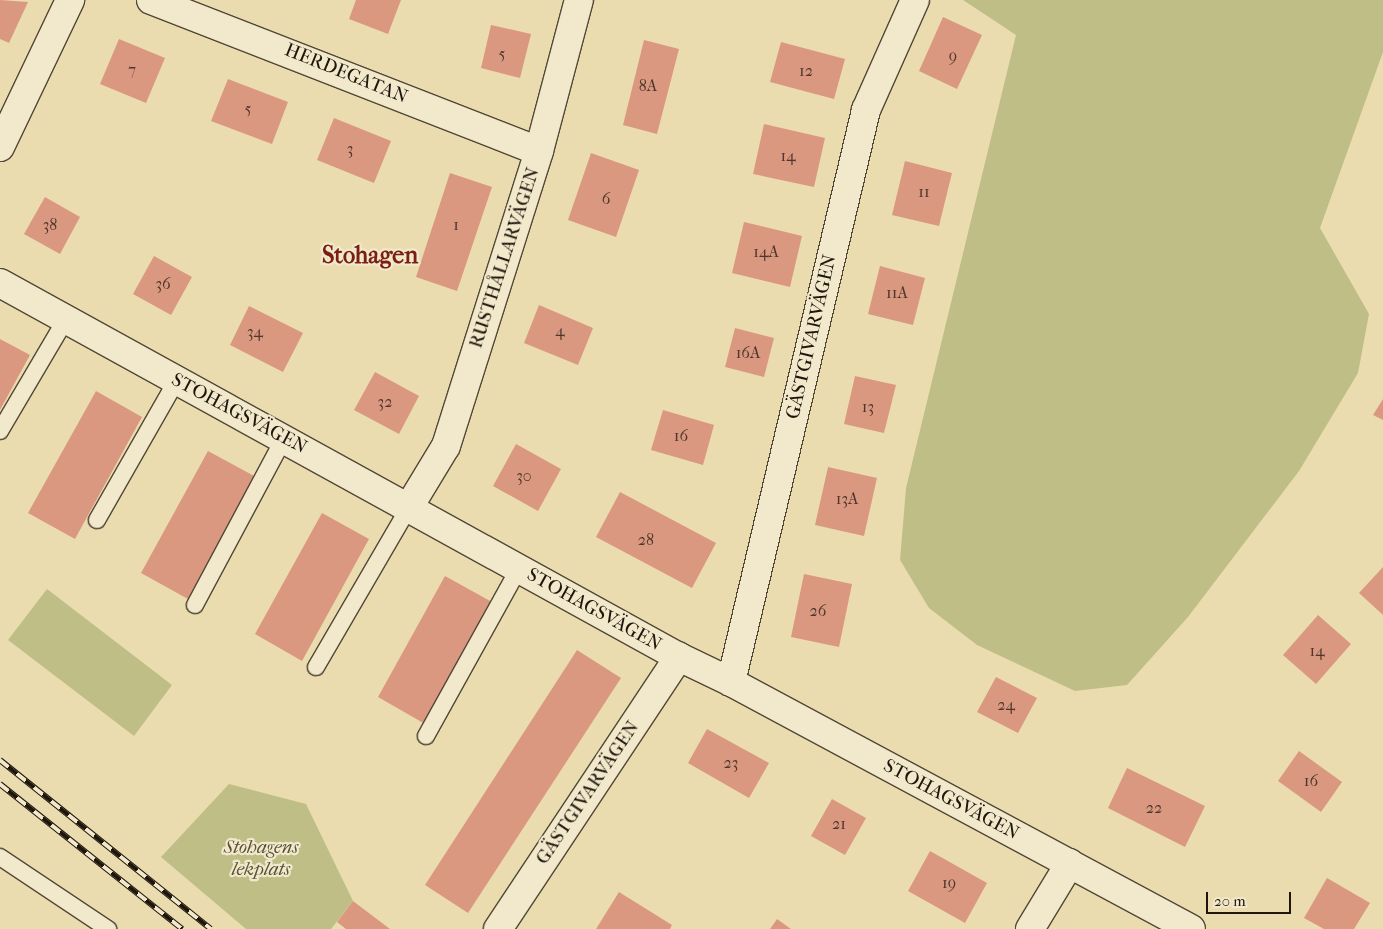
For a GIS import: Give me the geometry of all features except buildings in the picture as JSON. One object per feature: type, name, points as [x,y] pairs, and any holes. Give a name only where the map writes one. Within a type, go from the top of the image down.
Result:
[{"type":"street","points":[[0,147],[70,0]]},
{"type":"street","name":"HERDEGATAN","points":[[152,0],[539,151]]},
{"type":"street","name":"RUSTHÅLLARVÄGEN","points":[[409,507],[446,446],[539,151],[579,0]]},
{"type":"street","name":"GÄSTGIVARVÄGEN","points":[[731,682],[866,110],[915,0]]},
{"type":"street","name":"STOHAGSVÄGEN","points":[[0,283],[679,657],[731,682],[1191,929]]},
{"type":"street","name":"GÄSTGIVARVÄGEN","points":[[498,929],[679,657]]},
{"type":"street","points":[[1030,929],[1070,863]]},
{"type":"lane","points":[[0,431],[66,319]]},
{"type":"lane","points":[[97,520],[177,380]]},
{"type":"lane","points":[[195,605],[284,438]]},
{"type":"lane","points":[[316,667],[409,507]]},
{"type":"lane","points":[[426,736],[519,568]]},
{"type":"lane","points":[[0,857],[108,929]]},
{"type":"green space","points":[[963,0],[1383,0],[1383,52],[1320,228],[1369,314],[1358,373],[1299,471],[1188,617],[1127,685],[1075,691],[977,645],[929,608],[900,560],[906,488],[1016,35]]},
{"type":"green space","points":[[47,589],[172,685],[134,736],[8,640]]},
{"type":"green space","name":"Stohagens lekplats","points":[[229,784],[306,804],[353,901],[331,929],[246,929],[161,857]]},
{"type":"railway","points":[[0,760],[211,929]]},
{"type":"railway","points":[[0,784],[182,929]]},
{"type":"district","name":"Stohagen","points":[[370,256]]}]
